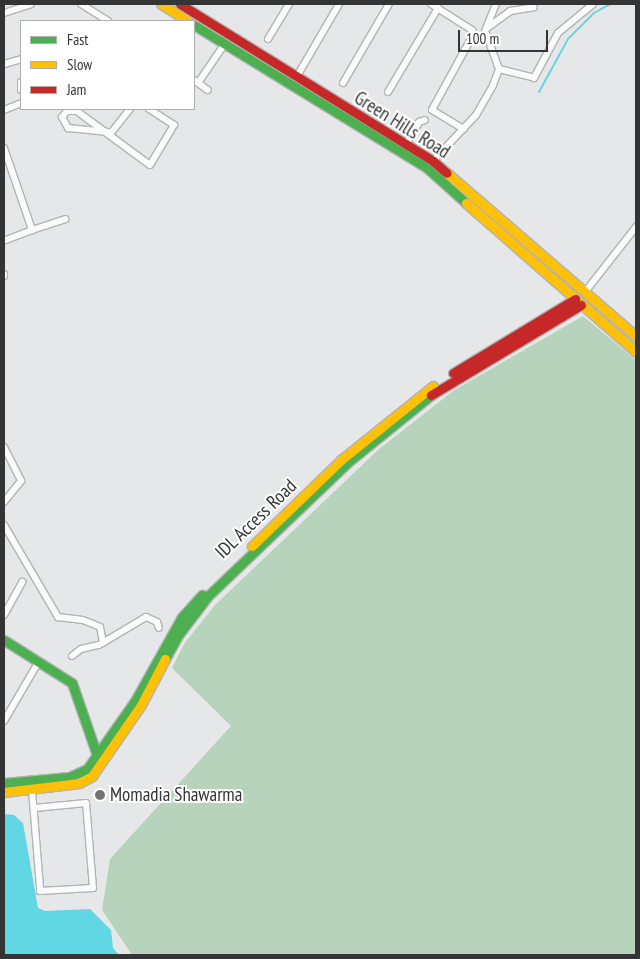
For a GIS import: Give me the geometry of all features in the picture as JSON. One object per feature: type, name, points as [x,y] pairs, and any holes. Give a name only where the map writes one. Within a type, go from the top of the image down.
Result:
[{"type":"street","points":[[4,13],[31,4]]},
{"type":"street","points":[[82,4],[106,20]]},
{"type":"street","points":[[161,4],[186,20]]},
{"type":"street","name":"Green Hills Road","points":[[180,4],[296,78],[433,161],[636,336]]},
{"type":"street","points":[[268,39],[289,4]]},
{"type":"street","points":[[296,78],[339,4]]},
{"type":"street","points":[[343,83],[389,4]]},
{"type":"street","points":[[431,4],[472,30],[474,35],[481,40]]},
{"type":"street","points":[[426,168],[464,130],[476,115],[499,69],[485,30],[496,4]]},
{"type":"street","points":[[499,69],[534,78],[558,33],[593,4]]},
{"type":"street","points":[[485,30],[493,21],[510,11],[534,7]]},
{"type":"street","points":[[388,92],[438,8]]},
{"type":"street","name":"Green Hills Road","points":[[195,26],[426,168],[636,352]]},
{"type":"street","points":[[464,130],[432,110],[474,35]]},
{"type":"street","points":[[208,90],[196,81],[224,45]]},
{"type":"street","points":[[4,64],[20,59]]},
{"type":"street","points":[[4,110],[20,103]]},
{"type":"street","points":[[72,110],[67,111],[62,117],[68,128],[111,133]]},
{"type":"street","points":[[78,110],[150,164],[174,125],[152,110]]},
{"type":"street","points":[[111,133],[129,110]]},
{"type":"street","points":[[406,144],[420,122],[425,120]]},
{"type":"street","points":[[4,148],[32,230]]},
{"type":"street","points":[[4,241],[65,219]]},
{"type":"street","points":[[585,292],[636,227]]},
{"type":"street","points":[[4,792],[79,783],[99,762],[141,706],[179,634],[208,596],[368,444],[472,364],[578,302]]},
{"type":"street","points":[[4,447],[20,481],[4,502]]},
{"type":"street","points":[[4,525],[58,617],[83,620],[100,627],[103,643]]},
{"type":"street","points":[[4,615],[22,582]]},
{"type":"street","points":[[72,656],[81,649],[103,643],[146,617],[157,622],[160,628]]},
{"type":"street","points":[[4,640],[72,683],[99,762]]},
{"type":"street","points":[[4,721],[39,661]]},
{"type":"street","points":[[4,783],[80,774],[99,762]]},
{"type":"street","points":[[32,789],[40,891],[93,888],[86,803],[34,808]]},
{"type":"green space","points":[[583,316],[636,360],[636,955],[132,955],[102,910],[110,859],[231,726],[172,668],[184,644],[215,605],[379,449],[453,391]]},
{"type":"water","points":[[4,814],[14,815],[23,823],[38,908],[45,911],[90,909],[111,930],[113,948],[119,955],[4,955]]},
{"type":"waterway","points":[[539,92],[568,39],[594,13],[610,4]]},
{"type":"traffic: fast","points":[[195,26],[427,168],[466,203]]},
{"type":"traffic: fast","points":[[165,659],[179,634],[208,596],[347,463],[431,395]]},
{"type":"traffic: fast","points":[[4,783],[69,777],[87,769],[135,701],[182,617],[202,595]]},
{"type":"traffic: fast","points":[[4,640],[72,683],[99,761]]},
{"type":"traffic: slow","points":[[161,4],[186,20]]},
{"type":"traffic: slow","points":[[447,173],[636,336]]},
{"type":"traffic: slow","points":[[466,203],[636,352]]},
{"type":"traffic: slow","points":[[252,546],[341,460],[433,386]]},
{"type":"traffic: slow","points":[[4,792],[79,783],[92,776],[141,705],[165,659]]},
{"type":"traffic: jam","points":[[180,4],[433,161],[447,173]]},
{"type":"traffic: jam","points":[[453,373],[575,299]]},
{"type":"traffic: jam","points":[[431,395],[581,305]]},
{"type":"place","name":"Momadia Shawarma","points":[[100,795]]}]
